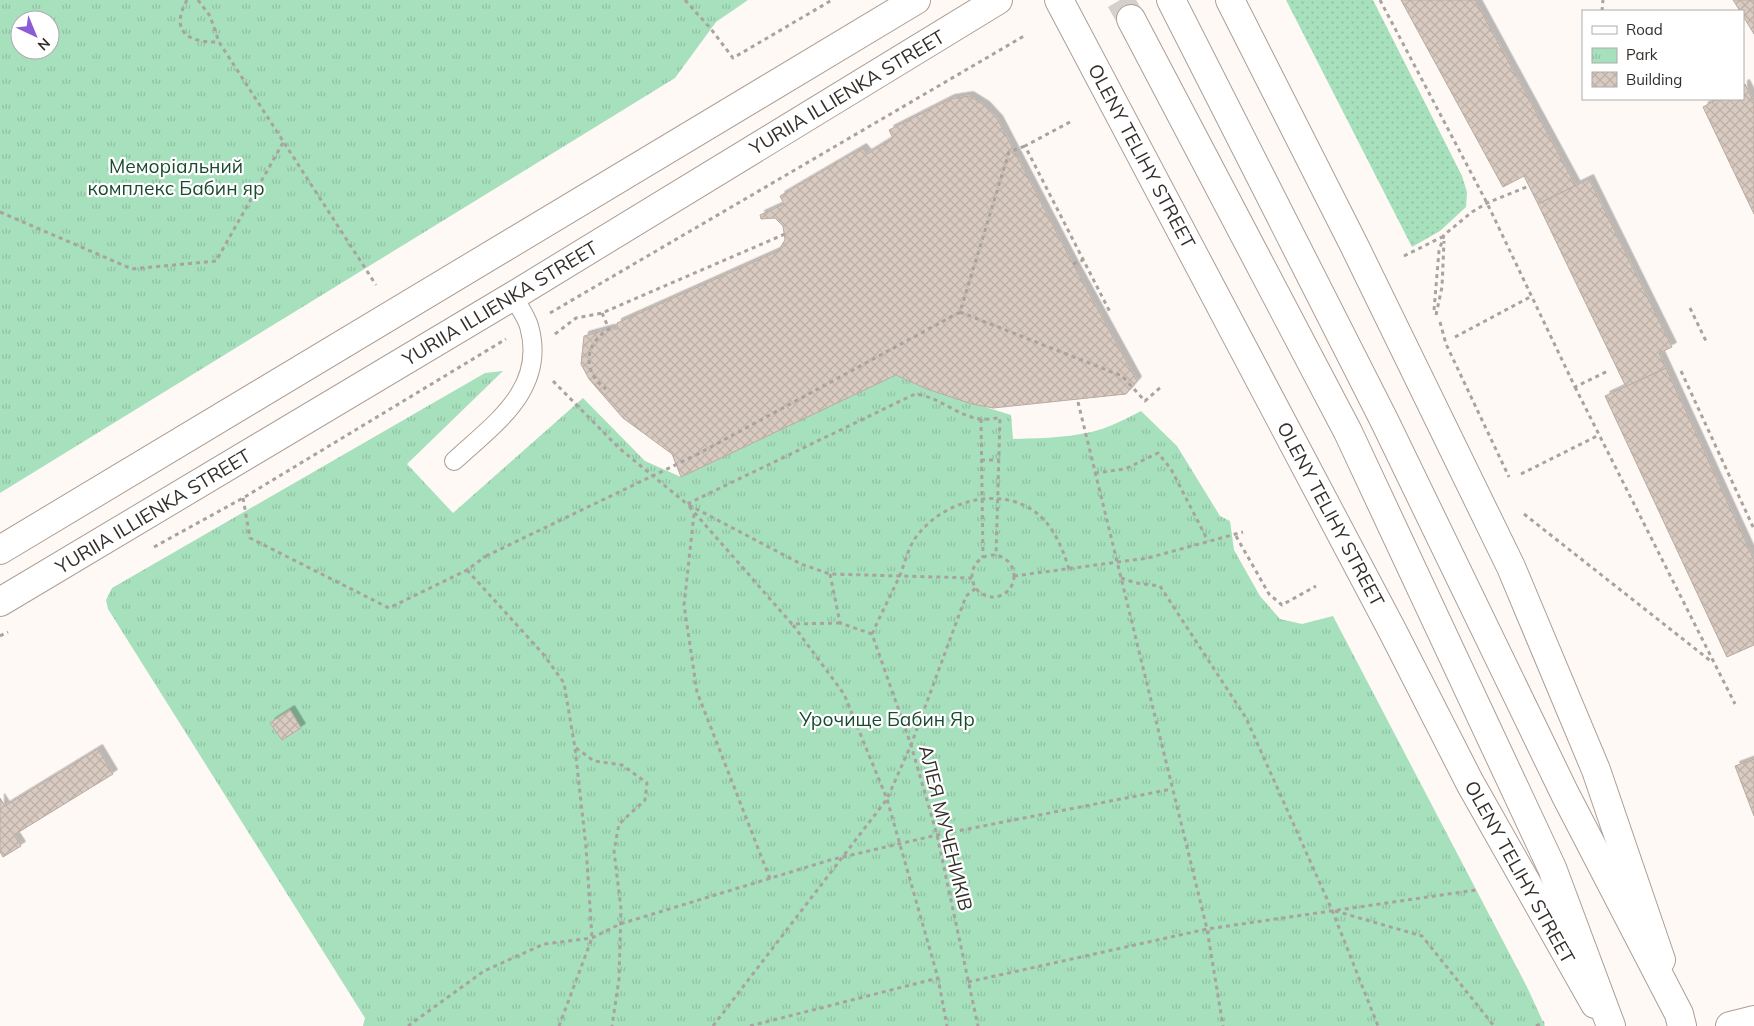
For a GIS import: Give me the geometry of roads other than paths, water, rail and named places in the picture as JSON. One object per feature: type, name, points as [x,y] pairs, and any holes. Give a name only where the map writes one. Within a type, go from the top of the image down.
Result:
[{"type":"main road","points":[[0,550],[916,0]]},
{"type":"main road","name":"YURIIA ILLIENKA STREET","points":[[0,602],[513,296],[998,0]]},
{"type":"main road","name":"OLENY TELIHY STREET","points":[[1059,0],[1392,630],[1470,783],[1534,900],[1609,1026]]},
{"type":"main road","points":[[1171,0],[1384,420],[1565,794],[1680,1020]]},
{"type":"main road","points":[[1230,0],[1354,245],[1511,567],[1596,770],[1680,1020]]},
{"type":"main road","name":"OLENY TELIHY STREET","points":[[1131,19],[1352,441],[1552,868],[1609,1026]]},
{"type":"main road","points":[[1730,1026],[1754,1020]]},
{"type":"lane","points":[[454,462],[514,405],[530,377],[532,353],[529,326],[513,296]]},
{"type":"tunnel","points":[[1120,0],[1131,19]]},
{"type":"park label","name":"Меморіальний комплекс Бабин яр","points":[[176,177]]},
{"type":"park label","name":"Урочище Бабин Яр","points":[[887,719]]}]
